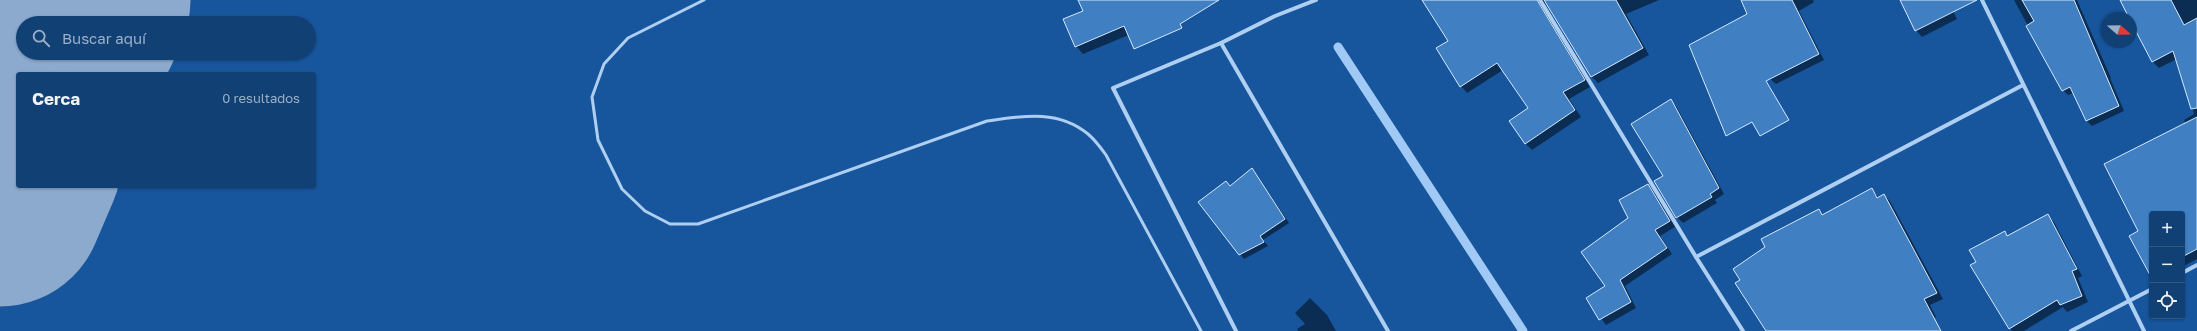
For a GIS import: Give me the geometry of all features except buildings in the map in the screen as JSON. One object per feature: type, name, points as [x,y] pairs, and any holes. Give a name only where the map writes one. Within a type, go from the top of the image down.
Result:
[{"type":"street","points":[[1236,331],[1113,88],[1222,43],[1275,16],[1316,0]]},
{"type":"street","points":[[1540,0],[1696,257],[1744,331]]},
{"type":"street","points":[[1982,0],[2144,331]]},
{"type":"street","points":[[1222,43],[1388,331]]},
{"type":"street","points":[[1696,257],[2023,85]]},
{"type":"street","points":[[2185,271],[2197,265]]},
{"type":"street","points":[[2071,331],[2149,291]]},
{"type":"lane","points":[[704,0],[628,38],[604,64],[592,97],[598,140],[622,189],[645,211],[670,224],[698,224],[986,122],[1023,116],[1046,115],[1069,122],[1088,134],[1106,155],[1201,331]]},
{"type":"waterway","points":[[1338,47],[1523,331]]},
{"type":"runway","points":[[80,16],[87,0]]},
{"type":"runway","points":[[0,203],[16,166]]}]
